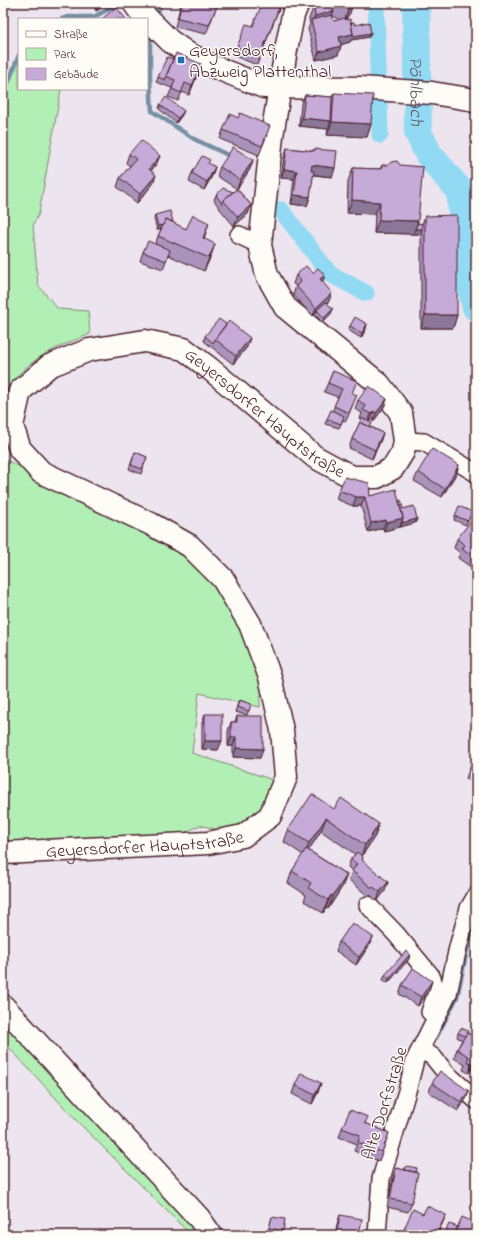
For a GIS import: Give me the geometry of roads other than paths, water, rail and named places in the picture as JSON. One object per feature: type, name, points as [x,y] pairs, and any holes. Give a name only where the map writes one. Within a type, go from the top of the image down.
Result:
[{"type":"main road","points":[[134,3],[147,18]]},
{"type":"main road","points":[[298,3],[293,15],[272,136],[260,245],[267,274],[285,307],[379,384],[401,413],[406,441]]},
{"type":"main road","points":[[148,19],[170,41],[187,53],[212,66],[264,87],[360,88],[432,93],[469,99],[476,102]]},
{"type":"main road","name":"Geyersdorfer Hauptstraße","points":[[3,853],[208,843],[243,836],[270,816],[286,777],[282,730],[270,677],[250,624],[223,579],[190,546],[151,524],[41,472],[20,449],[12,426],[20,391],[49,366],[90,350],[145,340],[184,349],[209,368],[315,457],[352,477],[377,477],[393,468],[404,452],[406,441]]},
{"type":"main road","points":[[3,1006],[199,1218],[211,1235]]},
{"type":"street","points":[[239,235],[260,245]]},
{"type":"street","points":[[406,441],[424,442],[476,473]]},
{"type":"street","name":"Alte Dorfstraße","points":[[376,1235],[381,1179],[415,1060],[448,994],[458,947],[469,908],[476,896]]},
{"type":"street","points":[[368,905],[396,934],[431,976],[437,992],[427,1022],[423,1045],[446,1073],[476,1100]]},
{"type":"waterway","points":[[158,12],[161,3]]},
{"type":"waterway","points":[[376,3],[380,135]]},
{"type":"waterway","name":"Pöhlbach","points":[[416,3],[418,132],[429,155],[460,191],[468,276],[476,307]]},
{"type":"waterway","points":[[65,18],[94,17],[117,4]]},
{"type":"waterway","points":[[150,34],[150,81],[152,111],[194,139],[232,157]]},
{"type":"waterway","points":[[3,96],[18,58]]},
{"type":"waterway","points":[[281,210],[330,274],[366,293]]},
{"type":"waterway","points":[[436,1038],[457,997],[476,916]]},
{"type":"place","name":"Geyersdorf, Abzweig Plattenthal","points":[[181,60]]}]
